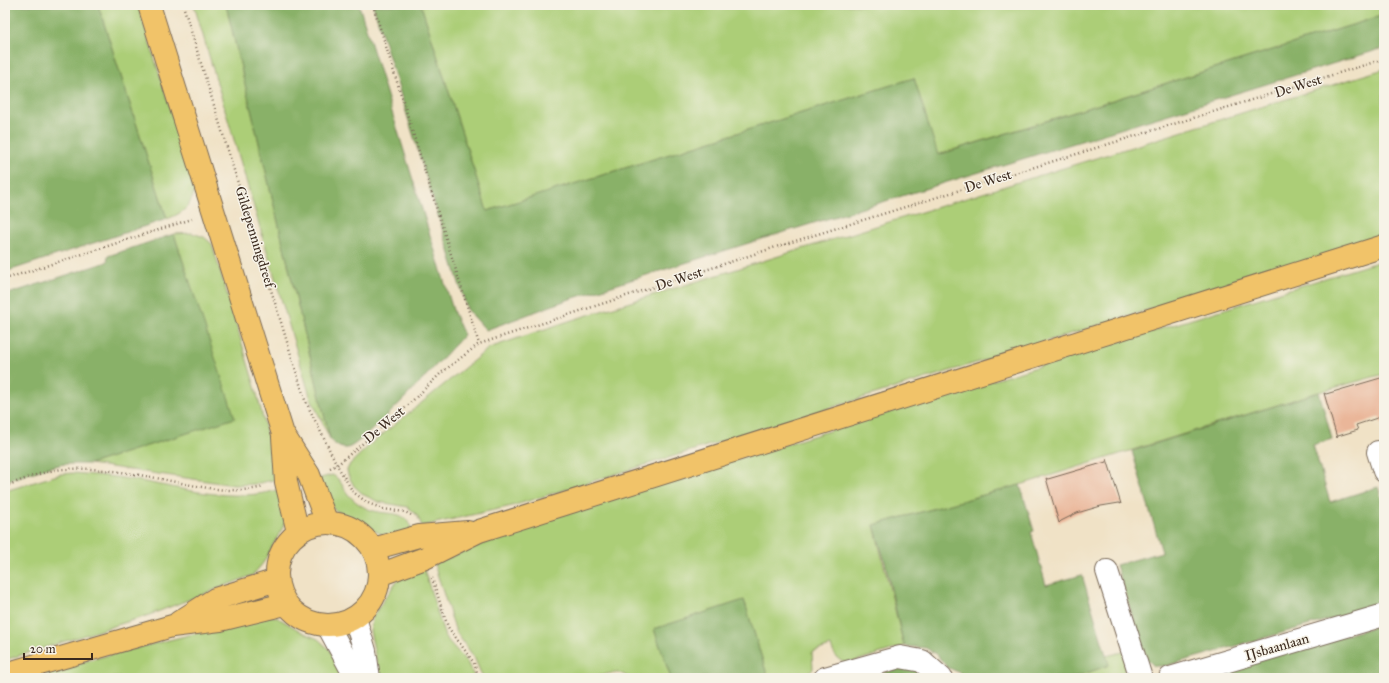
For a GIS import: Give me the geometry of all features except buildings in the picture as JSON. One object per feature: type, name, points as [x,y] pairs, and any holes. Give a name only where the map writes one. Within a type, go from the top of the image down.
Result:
[{"type":"main road","points":[[149,5],[283,434],[286,482],[298,532]]},
{"type":"main road","points":[[379,575],[425,558],[479,531],[1384,246]]},
{"type":"main road","points":[[283,434],[309,475],[327,523]]},
{"type":"main road","points":[[327,523],[345,526],[361,535],[373,549],[378,562],[379,575],[376,592],[368,607],[355,618],[342,624],[328,626],[312,623],[302,618],[285,604],[277,580],[278,562],[285,545],[298,532],[312,525],[327,523]]},
{"type":"main road","points":[[373,549],[419,536],[479,531]]},
{"type":"main road","points":[[172,626],[215,599],[277,580]]},
{"type":"main road","points":[[5,674],[172,626],[220,620],[285,604]]},
{"type":"street","points":[[1107,571],[1142,678]]},
{"type":"street","name":"IJsbaanlaan","points":[[1170,678],[1384,615]]},
{"type":"street","points":[[355,618],[365,651],[369,678]]},
{"type":"street","points":[[328,626],[356,678]]},
{"type":"street","points":[[825,678],[900,657],[922,661],[941,678]]},
{"type":"path","name":"Gildepenningdreef","points":[[183,5],[306,400],[337,465]]},
{"type":"path","points":[[373,5],[479,344]]},
{"type":"path","name":"De West","points":[[309,475],[337,465],[405,408],[441,373],[479,344],[786,244],[1384,59]]},
{"type":"path","points":[[5,279],[213,212]]},
{"type":"path","points":[[5,486],[66,468],[140,475],[219,490],[246,491],[286,482]]},
{"type":"green space","points":[[5,5],[98,5],[167,219],[5,272]]},
{"type":"green space","points":[[98,5],[138,5],[195,189],[189,205],[178,214],[167,219]]},
{"type":"green space","points":[[194,5],[226,5],[330,439],[310,396]]},
{"type":"green space","points":[[226,5],[359,5],[454,313],[464,335],[387,416],[370,432],[347,448],[337,446],[330,439]]},
{"type":"green space","points":[[373,5],[421,5],[487,211],[914,78],[938,155],[1384,15],[1384,48],[567,300],[486,330],[467,309]]},
{"type":"green space","points":[[421,5],[1384,5],[1384,15],[937,155],[914,78],[487,211]]},
{"type":"green space","points":[[1384,69],[1384,237],[512,506],[422,526],[417,515],[408,507],[379,502],[364,495],[354,486],[348,475],[347,470],[350,464],[372,443],[489,348],[572,320]]},
{"type":"green space","points":[[192,233],[204,237],[212,244],[256,390],[278,479],[255,484],[234,485],[90,464],[234,418],[174,234]]},
{"type":"green space","points":[[174,234],[235,418],[90,464],[64,464],[5,481],[5,295],[107,262],[108,256]]},
{"type":"green space","points":[[1384,260],[1384,374],[1319,392],[1020,485],[874,525],[904,646],[845,663],[837,658],[831,646],[812,652],[813,669],[804,676],[786,679],[768,678],[744,600],[654,629],[671,678],[629,678],[619,673],[614,673],[575,679],[483,678],[474,657],[456,632],[434,564],[518,529],[686,475]]},
{"type":"green space","points":[[1319,392],[1332,439],[1313,445],[1330,502],[1378,487],[1384,506],[1384,604],[1165,666],[1154,666],[1146,658],[1116,565],[1162,552],[1132,451]]},
{"type":"green space","points":[[73,473],[119,478],[226,495],[263,493],[281,489],[285,520],[283,527],[263,563],[253,575],[149,615],[5,660],[5,491],[61,474]]},
{"type":"green space","points":[[332,475],[339,480],[347,493],[358,504],[373,511],[399,515],[409,523],[412,530],[389,535],[381,534],[333,509],[317,479]]},
{"type":"green space","points":[[1020,485],[1034,531],[1031,532],[1046,585],[1082,575],[1109,665],[1073,678],[971,678],[947,667],[937,655],[926,648],[904,646],[885,562],[874,525]]},
{"type":"green space","points":[[423,566],[445,637],[467,662],[475,678],[380,678],[370,631],[373,616],[396,582],[405,574]]},
{"type":"green space","points":[[744,600],[768,678],[671,678],[654,629]]},
{"type":"green space","points":[[269,615],[278,618],[302,632],[318,639],[330,650],[342,678],[31,678],[89,660]]},
{"type":"green space","points":[[1384,624],[1384,678],[1194,678]]},
{"type":"green space","points":[[1123,652],[1125,665],[1124,672],[1120,678],[1073,678],[1109,665],[1106,656]]},
{"type":"green space","points":[[900,668],[911,668],[929,678],[866,678]]}]
